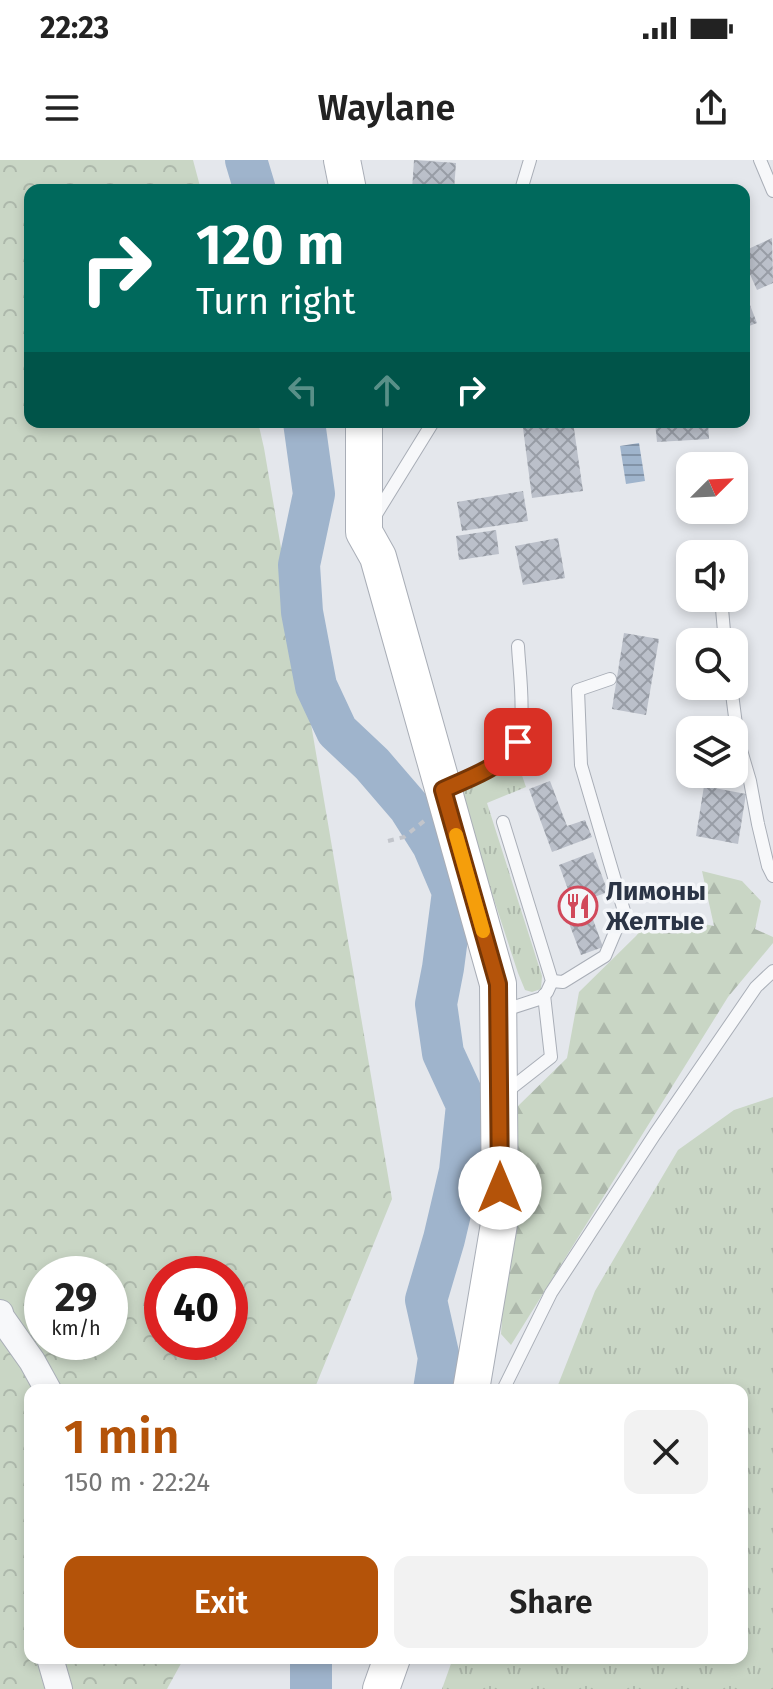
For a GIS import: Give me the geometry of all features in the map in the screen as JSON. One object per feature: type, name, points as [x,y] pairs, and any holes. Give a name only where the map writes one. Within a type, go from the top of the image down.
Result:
[{"type":"street","points":[[342,160],[347,184]]},
{"type":"street","points":[[364,428],[364,532],[378,557],[437,803],[498,984],[500,1218],[472,1384]]},
{"type":"street","points":[[0,1313],[45,1384]]},
{"type":"street","points":[[52,1664],[59,1689]]},
{"type":"street","points":[[381,1689],[390,1664]]},
{"type":"lane","points":[[523,184],[530,160]]},
{"type":"lane","points":[[760,160],[773,191]]},
{"type":"lane","points":[[364,532],[429,428]]},
{"type":"lane","points":[[437,803],[510,756],[518,742],[521,712],[518,646]]},
{"type":"lane","points":[[552,981],[563,982],[605,956],[624,911],[581,765],[578,690],[610,679]]},
{"type":"lane","points":[[733,700],[738,740],[773,876]]},
{"type":"lane","points":[[499,1097],[551,1057],[544,995],[552,981],[503,822]]},
{"type":"lane","points":[[506,1384],[551,1293],[756,987],[773,971]]},
{"type":"lane","points":[[498,1013],[544,995]]},
{"type":"path","points":[[388,841],[404,837],[437,803]]},
{"type":"green space","points":[[0,160],[193,160],[199,184],[24,184],[24,428],[259,428],[392,1199],[316,1384],[24,1384],[24,1664],[181,1664],[167,1689],[0,1689]]},
{"type":"green space","points":[[518,764],[526,787],[487,803],[542,976],[541,989],[532,992],[525,990],[518,973],[459,793]]},
{"type":"green space","points":[[702,871],[742,881],[761,901],[755,929],[773,937],[773,943],[728,997],[511,1345],[501,1334],[517,1107],[567,1058],[579,992],[654,914],[714,926]]},
{"type":"green space","points":[[773,1097],[773,1689],[442,1689],[451,1664],[748,1664],[748,1384],[558,1384],[595,1291],[678,1150],[734,1110]]},
{"type":"water","points":[[639,443],[645,481],[626,484],[620,446]]},
{"type":"building","points":[[414,160],[456,163],[454,184],[412,184]]},
{"type":"building","points":[[772,238],[773,283],[757,290],[750,274],[750,248]]},
{"type":"building","points":[[750,305],[757,323],[750,326]]},
{"type":"building","points":[[523,428],[574,428],[583,491],[532,498]]},
{"type":"building","points":[[656,428],[708,428],[709,439],[657,442]]},
{"type":"building","points":[[523,491],[528,521],[462,531],[457,502]]},
{"type":"building","points":[[496,530],[499,554],[459,560],[456,536]]},
{"type":"building","points":[[558,538],[565,578],[523,585],[515,546]]},
{"type":"building","points":[[624,633],[659,639],[646,715],[612,709]]},
{"type":"building","name":"Лимоны Желтые","points":[[550,781],[567,826],[585,820],[592,837],[552,852],[529,789]]},
{"type":"building","points":[[704,788],[746,794],[738,844],[696,836]]},
{"type":"building","name":"Лимоны Желтые","points":[[593,852],[608,892],[586,900],[603,947],[581,955],[564,910],[573,903],[559,865]]},
{"type":"waterway","points":[[246,160],[253,184]]},
{"type":"waterway","points":[[305,428],[314,494],[299,565],[302,612],[316,686],[337,731],[372,764],[409,807],[433,845],[453,892],[436,1004],[443,1053],[467,1105],[460,1171],[426,1300],[439,1358],[435,1384]]},
{"type":"waterway","points":[[311,1664],[311,1689]]},
{"type":"slow traffic","points":[[456,835],[483,931]]},
{"type":"place","name":"Лимоны Желтые","points":[[578,906]]},
{"type":"route","points":[[500,1188],[498,984],[443,790],[510,756],[518,742]]}]
